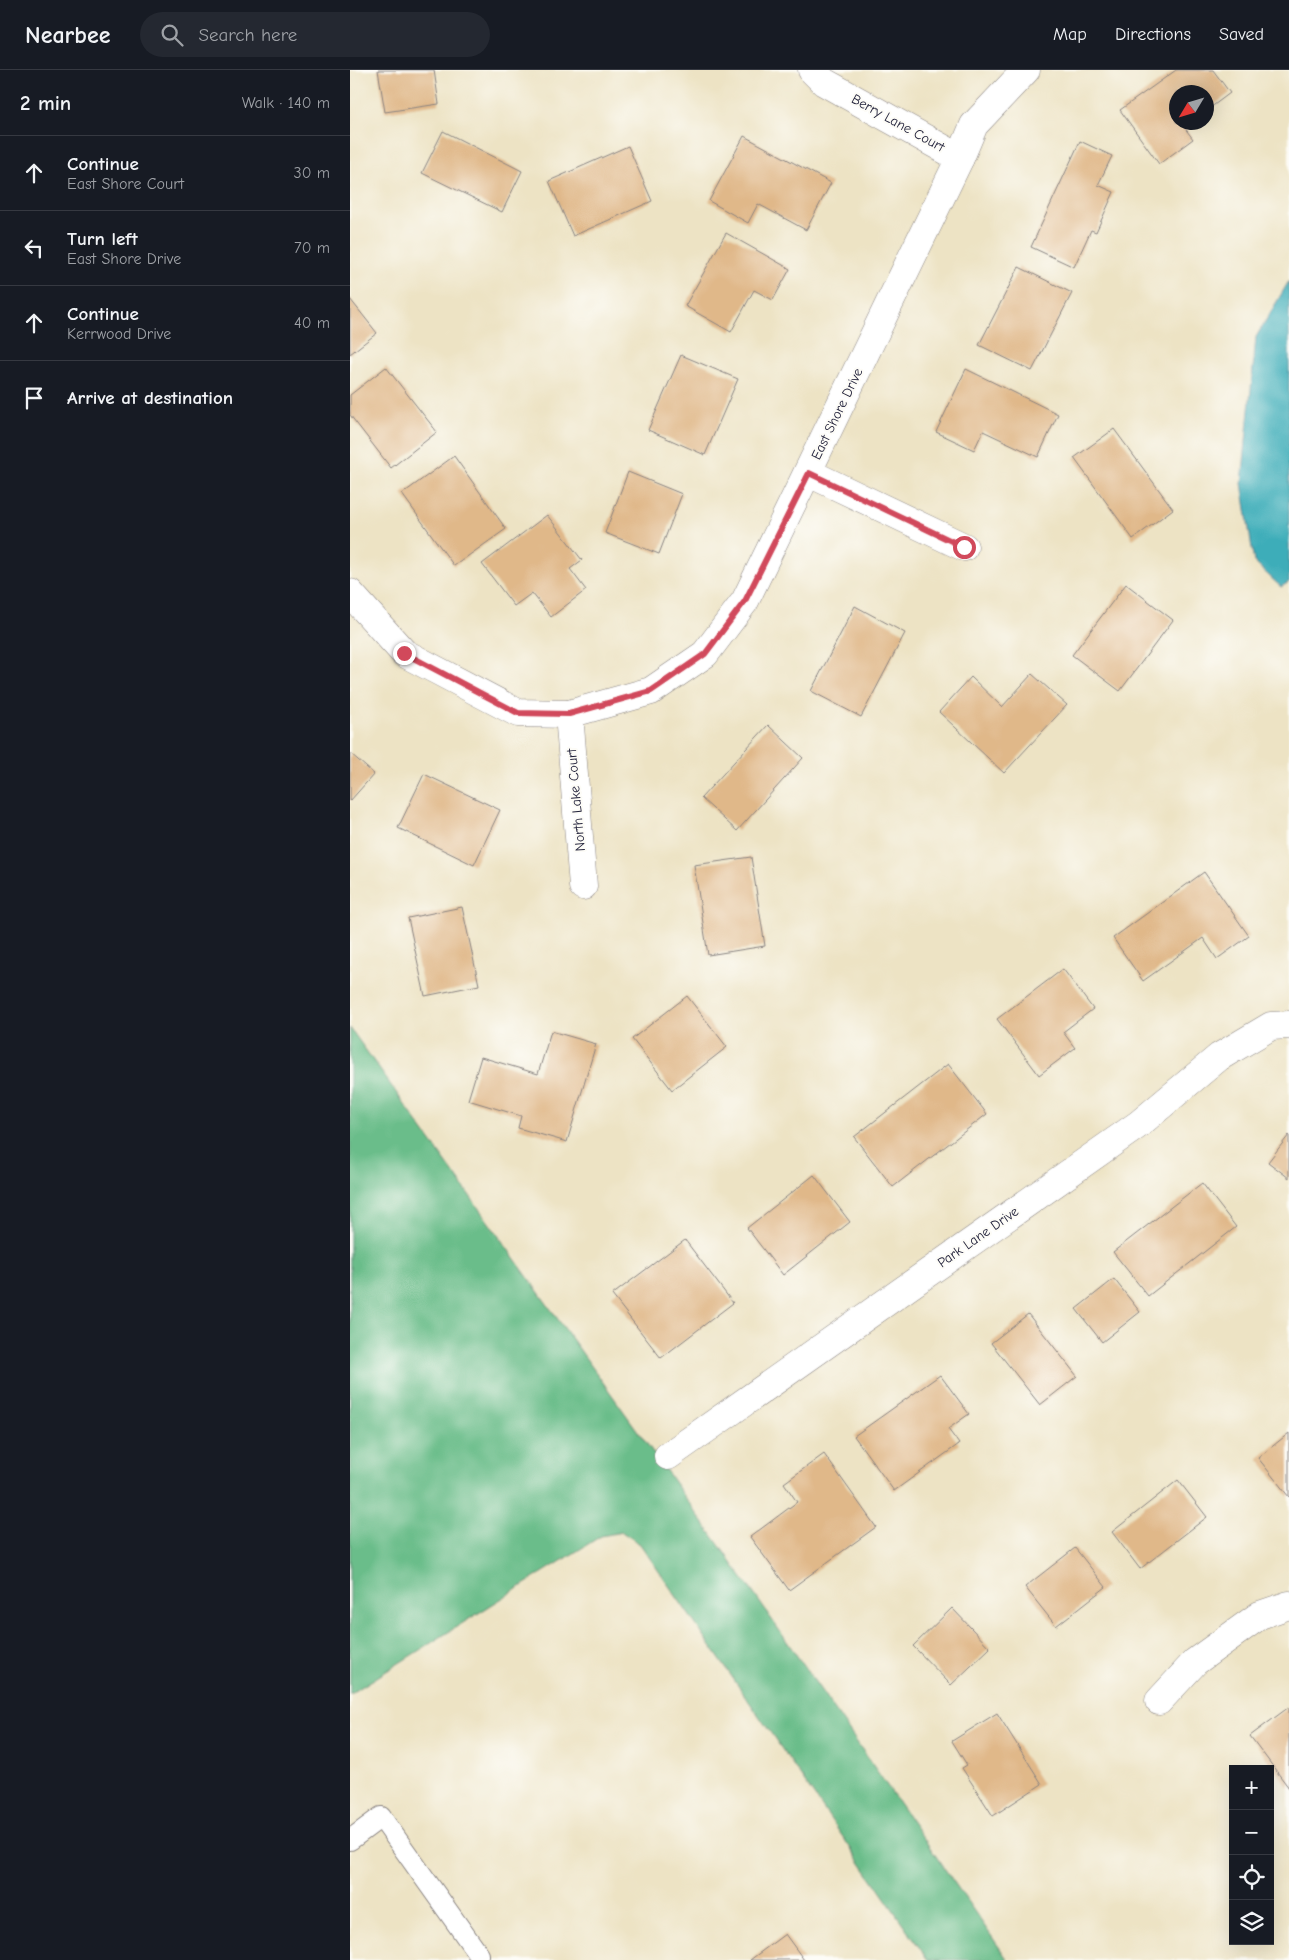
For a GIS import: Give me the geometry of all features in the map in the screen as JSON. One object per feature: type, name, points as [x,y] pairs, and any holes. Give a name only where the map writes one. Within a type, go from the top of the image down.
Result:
[{"type":"street","name":"Berry Lane Court","points":[[812,70],[824,82],[960,158]]},
{"type":"street","name":"East Shore Drive","points":[[350,593],[404,653],[518,713],[569,714],[651,691],[705,654],[745,601],[809,473],[974,125],[1026,70]]},
{"type":"street","points":[[809,473],[964,547]]},
{"type":"street","name":"North Lake Court","points":[[569,714],[583,886]]},
{"type":"street","name":"Park Lane Drive","points":[[668,1456],[1139,1124],[1219,1057],[1271,1026],[1289,1025]]},
{"type":"street","points":[[1159,1701],[1195,1662],[1260,1615],[1289,1605]]},
{"type":"lane","points":[[350,1840],[381,1817],[479,1955]]},
{"type":"green space","points":[[350,1028],[752,1591],[1008,1960],[928,1960],[640,1544],[622,1532],[601,1536],[350,1694]]},
{"type":"water","points":[[1289,281],[1289,582],[1281,587],[1254,562],[1242,483],[1256,337]]},
{"type":"building","points":[[378,70],[434,70],[439,104],[385,112]]},
{"type":"building","points":[[1176,70],[1213,70],[1230,93],[1214,105],[1214,85],[1169,85],[1169,130],[1186,130],[1193,139],[1159,164],[1120,110]]},
{"type":"building","points":[[443,131],[522,171],[502,212],[422,173]]},
{"type":"building","points":[[744,136],[831,183],[806,230],[758,204],[748,223],[709,201]]},
{"type":"building","points":[[1080,141],[1112,156],[1098,185],[1114,192],[1096,232],[1091,230],[1074,267],[1031,247]]},
{"type":"building","points":[[628,146],[652,201],[573,236],[549,181]]},
{"type":"building","points":[[726,233],[790,269],[773,300],[754,290],[731,332],[685,306]]},
{"type":"building","points":[[1019,267],[1072,293],[1032,371],[979,345]]},
{"type":"building","points":[[350,299],[377,333],[350,354]]},
{"type":"building","points":[[681,355],[738,379],[705,455],[648,430]]},
{"type":"building","points":[[386,367],[437,432],[391,468],[350,415],[350,395]]},
{"type":"building","points":[[966,369],[1058,414],[1038,457],[983,431],[974,450],[936,432]]},
{"type":"building","points":[[1114,429],[1173,509],[1133,539],[1074,458]]},
{"type":"building","points":[[454,456],[506,529],[454,566],[402,494]]},
{"type":"building","points":[[628,472],[682,494],[659,554],[605,533]]},
{"type":"building","points":[[547,515],[582,560],[570,569],[586,590],[551,617],[532,593],[514,606],[482,564]]},
{"type":"building","points":[[1126,584],[1173,620],[1120,691],[1072,655]]},
{"type":"building","points":[[855,606],[905,633],[861,717],[811,691]]},
{"type":"building","points":[[1032,674],[1067,705],[1004,773],[939,712],[971,677],[1002,707]]},
{"type":"building","points":[[768,725],[803,758],[737,831],[701,798]]},
{"type":"building","points":[[350,753],[374,774],[350,801]]},
{"type":"building","points":[[424,774],[500,810],[474,865],[398,828]]},
{"type":"building","points":[[751,857],[765,946],[708,955],[694,865]]},
{"type":"building","points":[[1204,872],[1249,936],[1217,959],[1203,938],[1143,981],[1113,938]]},
{"type":"building","points":[[462,907],[479,985],[425,996],[408,918]]},
{"type":"building","points":[[1063,969],[1093,1009],[1063,1032],[1075,1048],[1039,1075],[997,1019]]},
{"type":"building","points":[[687,996],[727,1047],[672,1090],[632,1039]]},
{"type":"building","points":[[551,1031],[596,1044],[567,1142],[518,1128],[521,1116],[468,1100],[481,1057],[538,1074]]},
{"type":"building","points":[[948,1064],[987,1114],[893,1187],[854,1137]]},
{"type":"building","points":[[1289,1135],[1289,1178],[1268,1162]]},
{"type":"building","points":[[814,1175],[850,1222],[783,1275],[747,1228]]},
{"type":"building","points":[[1202,1183],[1236,1227],[1148,1296],[1113,1252]]},
{"type":"building","points":[[685,1240],[733,1303],[661,1358],[612,1295]]},
{"type":"building","points":[[1114,1279],[1140,1312],[1102,1342],[1076,1309]]},
{"type":"building","points":[[1028,1314],[1077,1376],[1040,1405],[991,1343]]},
{"type":"building","points":[[940,1375],[969,1414],[948,1429],[959,1444],[894,1491],[854,1436]]},
{"type":"building","points":[[1289,1433],[1289,1497],[1258,1458]]},
{"type":"building","points":[[824,1454],[876,1527],[789,1590],[750,1537],[797,1502],[784,1483]]},
{"type":"building","points":[[1178,1480],[1207,1517],[1140,1569],[1112,1532]]},
{"type":"building","points":[[1075,1548],[1106,1587],[1056,1626],[1025,1587]]},
{"type":"building","points":[[952,1608],[990,1648],[951,1685],[913,1646]]},
{"type":"building","points":[[1289,1707],[1289,1788],[1274,1768],[1274,1765],[1272,1765],[1250,1736]]},
{"type":"building","points":[[997,1713],[1042,1784],[993,1816],[962,1768],[967,1765],[952,1741]]},
{"type":"building","points":[[785,1934],[804,1960],[750,1960]]},
{"type":"route","points":[[404,653],[518,713],[569,714],[651,691],[705,654],[745,601],[809,473],[964,547]]}]
